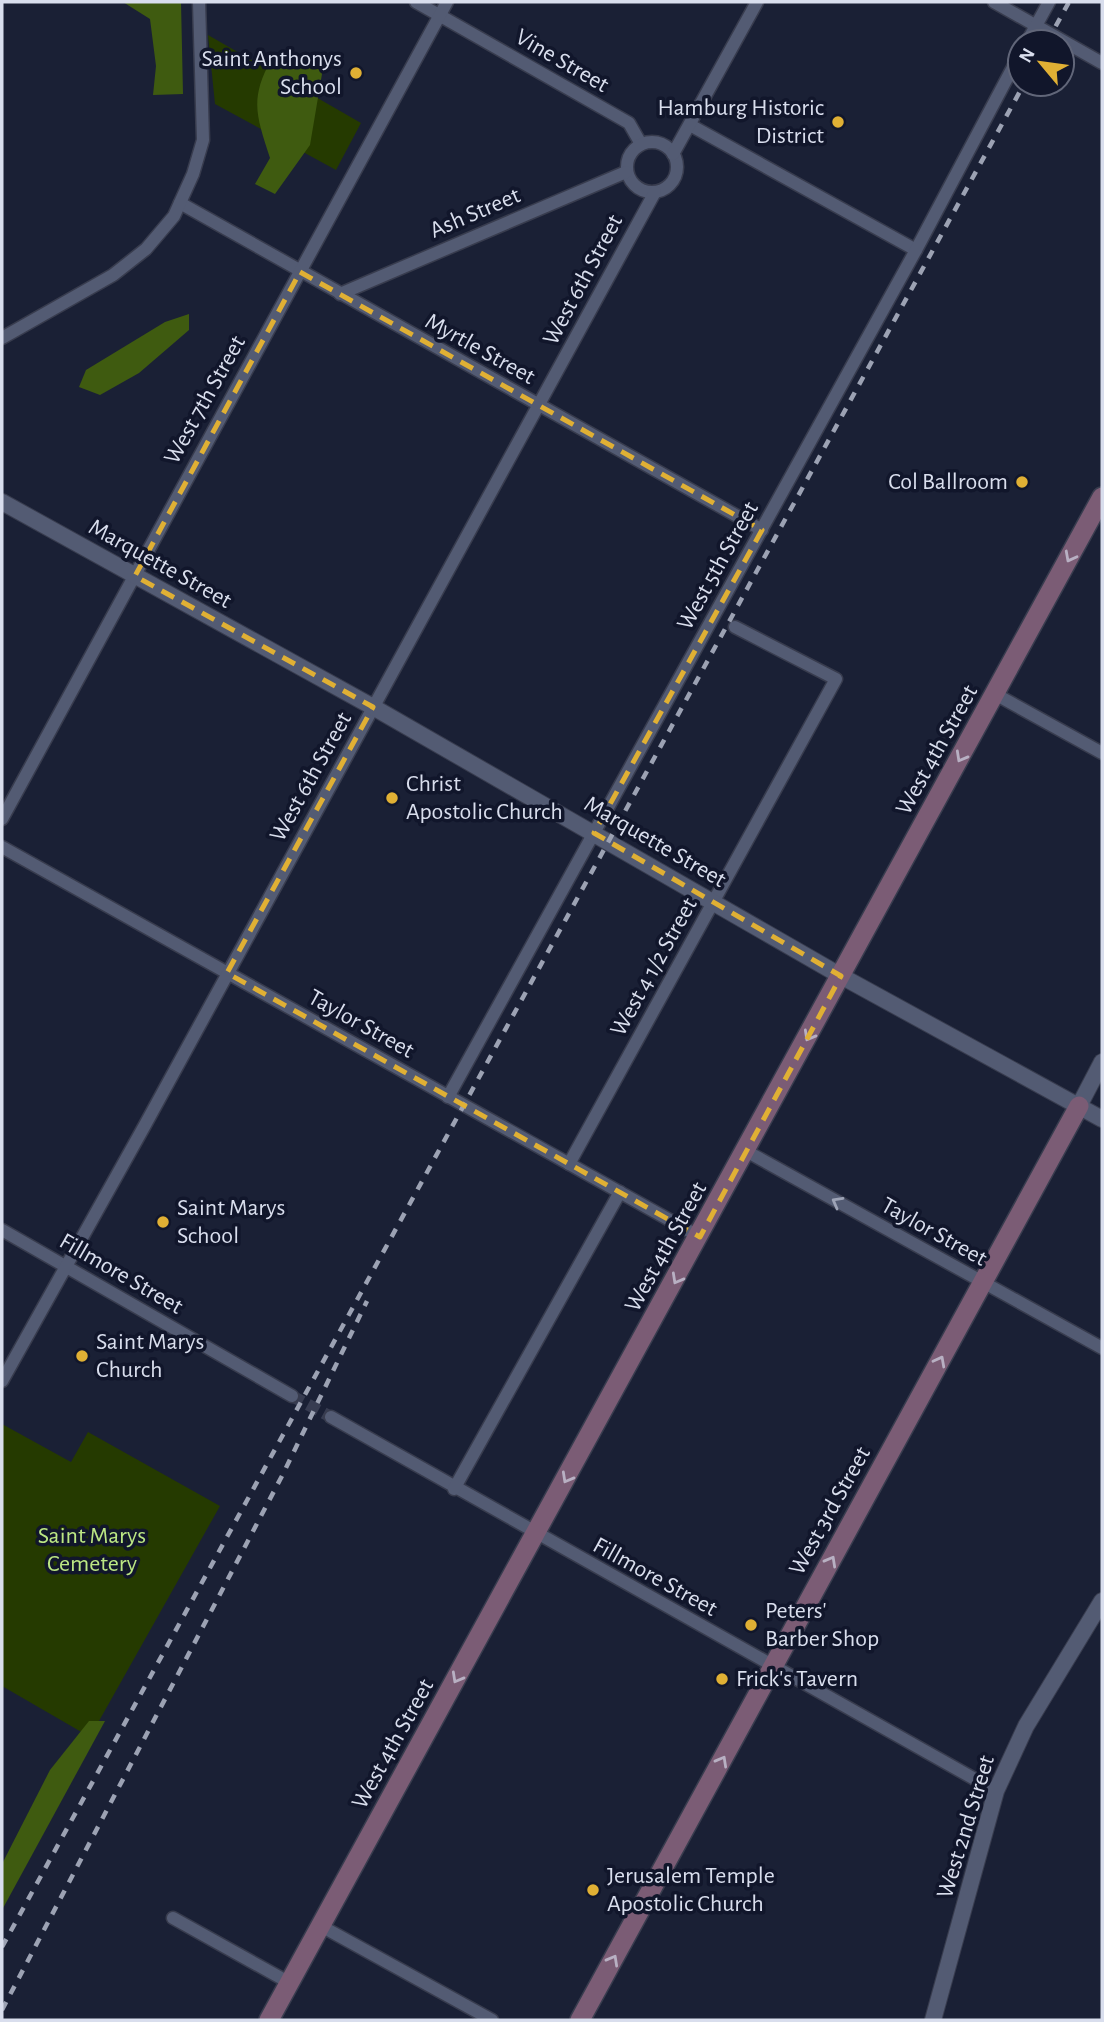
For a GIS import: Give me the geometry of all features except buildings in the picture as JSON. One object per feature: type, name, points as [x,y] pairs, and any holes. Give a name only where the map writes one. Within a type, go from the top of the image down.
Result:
[{"type":"main road","name":"West 4th Street","points":[[269,2020],[700,1237],[1102,496]]},
{"type":"main road","name":"West 3rd Street","points":[[580,2020],[1079,1106]]},
{"type":"street","points":[[2,338],[113,275],[146,249],[174,216],[193,174],[203,140],[199,2]]},
{"type":"street","name":"Vine Street","points":[[416,2],[629,123],[641,144]]},
{"type":"street","name":"West 7th Street","points":[[2,819],[447,2]]},
{"type":"street","points":[[673,154],[657,142],[641,144],[629,155],[626,172],[635,186],[655,192],[666,187],[676,174],[673,154],[757,2]]},
{"type":"street","points":[[994,2],[1102,62]]},
{"type":"street","points":[[1035,26],[1049,2]]},
{"type":"street","name":"West 5th Street","points":[[448,1097],[916,250],[1006,80]]},
{"type":"street","points":[[690,125],[916,250]]},
{"type":"street","name":"Ash Street","points":[[340,294],[626,172]]},
{"type":"street","name":"West 6th Street","points":[[2,1381],[655,192]]},
{"type":"street","name":"Myrtle Street","points":[[180,203],[762,530]]},
{"type":"street","name":"Marquette Street","points":[[2,502],[373,707],[841,976],[1102,1119]]},
{"type":"street","name":"West 4 1/2 Street","points":[[569,1164],[836,679],[735,627]]},
{"type":"street","points":[[995,694],[1102,753]]},
{"type":"street","name":"Taylor Street","points":[[2,847],[700,1237]]},
{"type":"street","name":"West 3rd Street","points":[[1079,1106],[1102,1062]]},
{"type":"street","name":"Taylor Street","points":[[746,1151],[1102,1348]]},
{"type":"street","points":[[454,1489],[620,1192]]},
{"type":"street","name":"Fillmore Street","points":[[2,1230],[292,1396]]},
{"type":"street","name":"Fillmore Street","points":[[331,1417],[454,1489],[996,1791]]},
{"type":"street","name":"West 2nd Street","points":[[933,2020],[996,1791],[1026,1726],[1102,1601]]},
{"type":"street","points":[[173,1918],[290,1983]]},
{"type":"street","points":[[321,1926],[492,2020]]},
{"type":"highlighted area","points":[[300,272],[762,530],[594,833],[841,976],[700,1237],[227,973],[373,707],[135,576]]},
{"type":"green space","points":[[123,2],[181,2],[183,94],[153,95],[156,66],[150,19]]},
{"type":"green space","points":[[208,35],[361,123],[336,170],[215,104]]},
{"type":"green space","points":[[271,60],[320,62],[322,74],[310,145],[275,194],[255,184],[270,158],[257,109],[260,86]]},
{"type":"green space","points":[[189,314],[189,330],[139,373],[100,395],[79,387],[86,370],[165,322]]},
{"type":"green space","name":"Saint Marys Cemetery","points":[[2,1424],[71,1462],[88,1432],[220,1506],[90,1737],[2,1686]]},
{"type":"green space","points":[[89,1721],[105,1721],[2,1910],[2,1864],[50,1770]]},
{"type":"tunnel","points":[[292,1396],[331,1417]]},
{"type":"railway","points":[[1055,28],[1069,2]]},
{"type":"railway","points":[[2,1947],[1016,98]]},
{"type":"railway","points":[[2,2010],[283,1474],[367,1301]]},
{"type":"place","name":"Saint Anthonys School","points":[[356,73]]},
{"type":"place","name":"Hamburg Historic District","points":[[838,122]]},
{"type":"place","name":"Col Ballroom","points":[[1022,482]]},
{"type":"place","name":"Christ Apostolic Church","points":[[392,798]]},
{"type":"place","name":"Saint Marys School","points":[[163,1222]]},
{"type":"place","name":"Saint Marys Church","points":[[82,1356]]},
{"type":"place","name":"Peters' Barber Shop","points":[[751,1625]]},
{"type":"place","name":"Frick's Tavern","points":[[722,1679]]},
{"type":"place","name":"Jerusalem Temple Apostolic Church","points":[[593,1890]]}]
